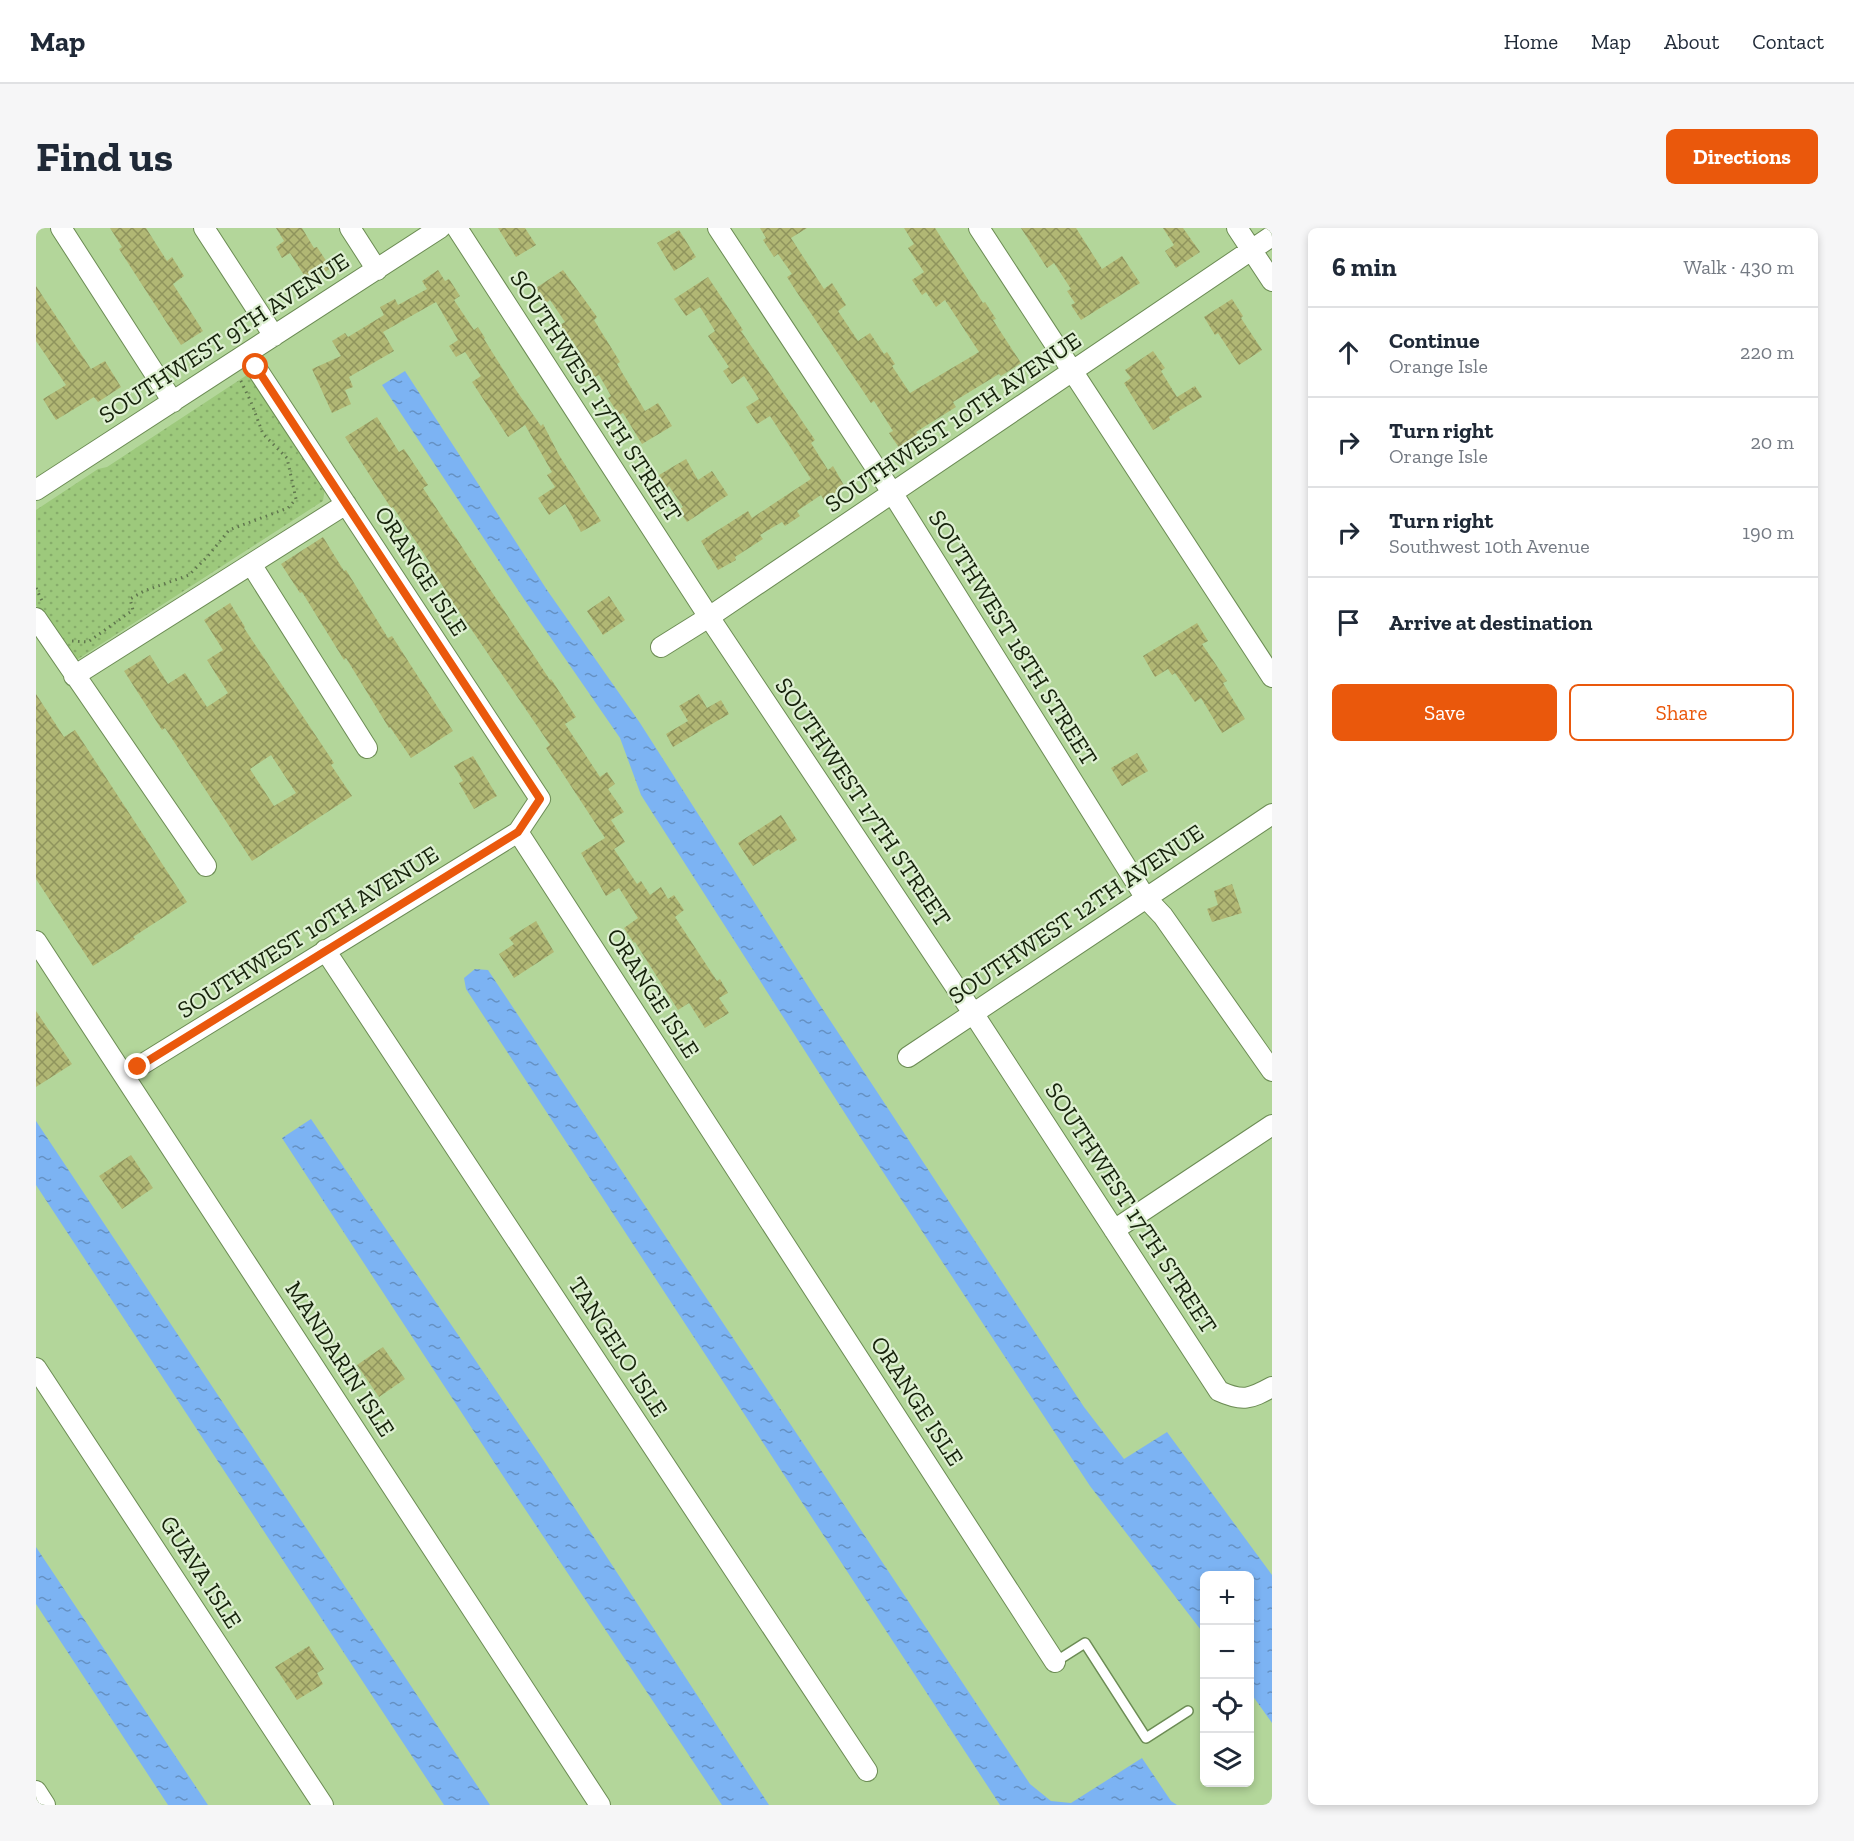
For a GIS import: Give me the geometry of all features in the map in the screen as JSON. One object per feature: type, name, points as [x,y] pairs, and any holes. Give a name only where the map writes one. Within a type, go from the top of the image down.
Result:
[{"type":"street","points":[[61,228],[173,402]]},
{"type":"street","points":[[204,228],[274,336]]},
{"type":"street","points":[[350,228],[377,270]]},
{"type":"street","name":"SOUTHWEST 9TH AVENUE","points":[[36,490],[440,228]]},
{"type":"street","name":"SOUTHWEST 17TH STREET","points":[[457,228],[709,617],[973,1013],[1219,1391],[1233,1397],[1253,1398],[1272,1387]]},
{"type":"street","name":"SOUTHWEST 18TH STREET","points":[[718,228],[893,494],[1145,897],[1163,916],[1272,1071]]},
{"type":"street","points":[[979,228],[1272,677]]},
{"type":"street","points":[[1237,228],[1272,281]]},
{"type":"street","name":"SOUTHWEST 10TH AVENUE","points":[[661,647],[893,494],[1272,236]]},
{"type":"street","name":"ORANGE ISLE","points":[[247,354],[540,799],[518,832],[1055,1662]]},
{"type":"street","points":[[74,676],[346,504]]},
{"type":"street","points":[[251,564],[367,748]]},
{"type":"street","points":[[41,612],[74,676],[206,866]]},
{"type":"street","name":"SOUTHWEST 12TH AVENUE","points":[[908,1057],[1272,813]]},
{"type":"street","name":"SOUTHWEST 10TH AVENUE","points":[[125,1075],[518,832]]},
{"type":"street","name":"MANDARIN ISLE","points":[[36,941],[600,1805]]},
{"type":"street","name":"TANGELO ISLE","points":[[326,950],[867,1771]]},
{"type":"street","points":[[1114,1230],[1272,1125]]},
{"type":"street","name":"GUAVA ISLE","points":[[36,1368],[323,1805]]},
{"type":"street","points":[[36,1791],[45,1805]]},
{"type":"lane","points":[[1055,1662],[1084,1643],[1146,1738],[1188,1711]]},
{"type":"path","points":[[69,641],[88,642],[133,610],[130,599],[144,591],[189,575],[229,530],[288,508],[296,499],[287,458],[263,434],[240,379]]},
{"type":"path","points":[[36,588],[41,612]]},
{"type":"green space","points":[[247,375],[251,377],[325,488],[323,501],[75,661],[70,657],[36,605],[36,510],[98,469],[107,467]]},
{"type":"water","points":[[405,371],[547,590],[640,723],[820,1005],[1084,1407],[1124,1459],[1167,1432],[1272,1575],[1272,1723],[1254,1698],[1254,1571],[1200,1571],[1200,1629],[1090,1486],[860,1137],[641,795],[620,738],[526,602],[382,385]]},
{"type":"water","points":[[475,969],[488,970],[1030,1784],[1051,1801],[1071,1803],[1142,1758],[1171,1801],[1177,1805],[1000,1805],[466,989],[464,978]]},
{"type":"water","points":[[311,1119],[544,1461],[769,1805],[722,1805],[282,1138]]},
{"type":"water","points":[[36,1121],[490,1805],[444,1805],[36,1185]]},
{"type":"water","points":[[36,1547],[208,1805],[168,1805],[36,1604]]},
{"type":"building","points":[[110,228],[146,228],[167,261],[172,257],[184,276],[173,284],[203,331],[181,345],[119,249],[122,247]]},
{"type":"building","points":[[276,228],[302,228],[314,248],[317,247],[331,268],[309,283],[290,253],[282,258],[276,247],[284,241]]},
{"type":"building","points":[[498,228],[525,228],[536,245],[516,257]]},
{"type":"building","points":[[760,228],[807,228],[791,238],[824,289],[832,283],[846,305],[838,311],[858,341],[870,333],[884,354],[887,352],[895,364],[892,366],[910,393],[979,352],[945,300],[936,307],[926,292],[922,295],[912,280],[924,272],[908,248],[914,244],[904,228],[935,228],[983,303],[985,302],[996,319],[993,320],[1021,363],[953,402],[956,407],[916,432],[919,436],[900,449],[889,433],[893,431],[874,401],[871,403],[787,277],[792,274],[778,254],[774,257],[763,240],[766,238]]},
{"type":"building","points":[[1021,228],[1076,228],[1102,269],[1122,256],[1140,283],[1081,320],[1071,305],[1075,303],[1067,291],[1071,289],[1054,263],[1047,268]]},
{"type":"building","points":[[1163,228],[1183,228],[1200,252],[1176,268],[1165,251],[1174,245]]},
{"type":"building","points":[[679,230],[696,257],[674,271],[657,243]]},
{"type":"building","points":[[438,270],[445,281],[449,279],[460,296],[454,300],[474,330],[478,327],[516,390],[541,426],[543,424],[559,455],[601,521],[581,532],[565,504],[549,515],[538,498],[555,487],[547,475],[552,472],[525,425],[508,437],[472,382],[481,376],[465,352],[456,357],[449,346],[458,340],[436,302],[383,332],[394,351],[349,377],[353,387],[345,390],[351,404],[332,413],[312,369],[341,356],[332,341],[345,333],[348,337],[384,315],[380,307],[395,299],[398,305],[427,289],[422,281]]},
{"type":"building","points":[[563,270],[597,317],[594,320],[620,362],[617,364],[645,411],[658,403],[672,426],[642,444],[623,413],[619,415],[608,398],[611,396],[599,375],[595,377],[572,340],[570,341],[560,325],[565,322],[550,300],[546,303],[536,288]]},
{"type":"building","points":[[708,277],[743,330],[741,331],[815,440],[811,443],[828,470],[833,466],[845,487],[824,500],[821,495],[797,511],[800,516],[785,526],[782,522],[760,535],[763,539],[735,557],[736,560],[718,570],[701,541],[748,511],[752,518],[811,479],[770,416],[757,424],[746,407],[759,399],[744,376],[732,384],[723,371],[729,367],[708,336],[715,331],[700,307],[686,316],[674,299]]},
{"type":"building","points":[[36,286],[91,369],[105,361],[121,387],[98,402],[94,397],[56,420],[43,399],[66,385],[36,341]]},
{"type":"building","points":[[1232,299],[1243,316],[1241,318],[1262,350],[1239,365],[1218,333],[1215,335],[1204,317]]},
{"type":"building","points":[[1153,351],[1165,368],[1161,371],[1177,397],[1195,386],[1202,397],[1169,417],[1170,420],[1153,430],[1124,383],[1131,378],[1125,370]]},
{"type":"building","points":[[377,417],[399,452],[404,449],[428,485],[423,488],[576,717],[565,724],[600,777],[607,772],[615,784],[608,789],[624,812],[611,820],[625,842],[614,849],[637,884],[641,881],[650,895],[661,887],[668,899],[674,895],[684,910],[675,917],[717,981],[720,979],[728,993],[719,998],[729,1013],[705,1028],[689,1003],[678,1010],[624,928],[638,918],[619,888],[606,896],[581,853],[605,838],[546,748],[550,745],[345,437]]},
{"type":"building","points":[[686,459],[698,480],[712,471],[728,495],[687,522],[679,510],[683,507],[659,475]]},
{"type":"building","points":[[323,537],[388,638],[392,636],[453,731],[411,758],[389,728],[346,658],[344,660],[302,592],[300,593],[281,564]]},
{"type":"building","points":[[609,596],[625,620],[603,635],[587,611]]},
{"type":"building","points":[[230,603],[244,628],[334,763],[331,765],[352,796],[252,861],[165,728],[162,730],[124,671],[150,655],[168,684],[185,673],[207,707],[228,693],[207,660],[223,650],[204,620]],"holes":[[[271,755],[296,793],[274,806],[250,769]]]},
{"type":"building","points":[[1197,623],[1208,641],[1202,644],[1227,681],[1223,683],[1245,719],[1222,733],[1201,698],[1195,702],[1175,673],[1172,675],[1168,669],[1155,677],[1143,656]]},
{"type":"building","points":[[36,694],[64,737],[75,730],[187,902],[93,966],[36,879]]},
{"type":"building","points":[[699,694],[707,708],[721,700],[729,714],[673,747],[666,734],[688,721],[679,706]]},
{"type":"building","points":[[1137,753],[1148,771],[1122,786],[1111,768]]},
{"type":"building","points":[[473,756],[497,796],[474,809],[459,783],[463,781],[454,766]]},
{"type":"building","points":[[781,815],[797,840],[753,866],[738,843]]},
{"type":"building","points":[[1232,884],[1242,913],[1212,922],[1207,909],[1218,905],[1214,891]]},
{"type":"building","points":[[536,921],[554,952],[514,978],[499,954],[514,944],[509,938]]},
{"type":"building","points":[[36,1011],[72,1064],[36,1087]]},
{"type":"building","points":[[131,1155],[153,1188],[122,1209],[99,1176]]},
{"type":"building","points":[[383,1347],[405,1379],[379,1397],[357,1365]]},
{"type":"building","points":[[309,1646],[324,1669],[317,1673],[323,1684],[297,1700],[275,1667]]},
{"type":"route","points":[[138,1067],[518,832],[540,799],[256,367]]}]
